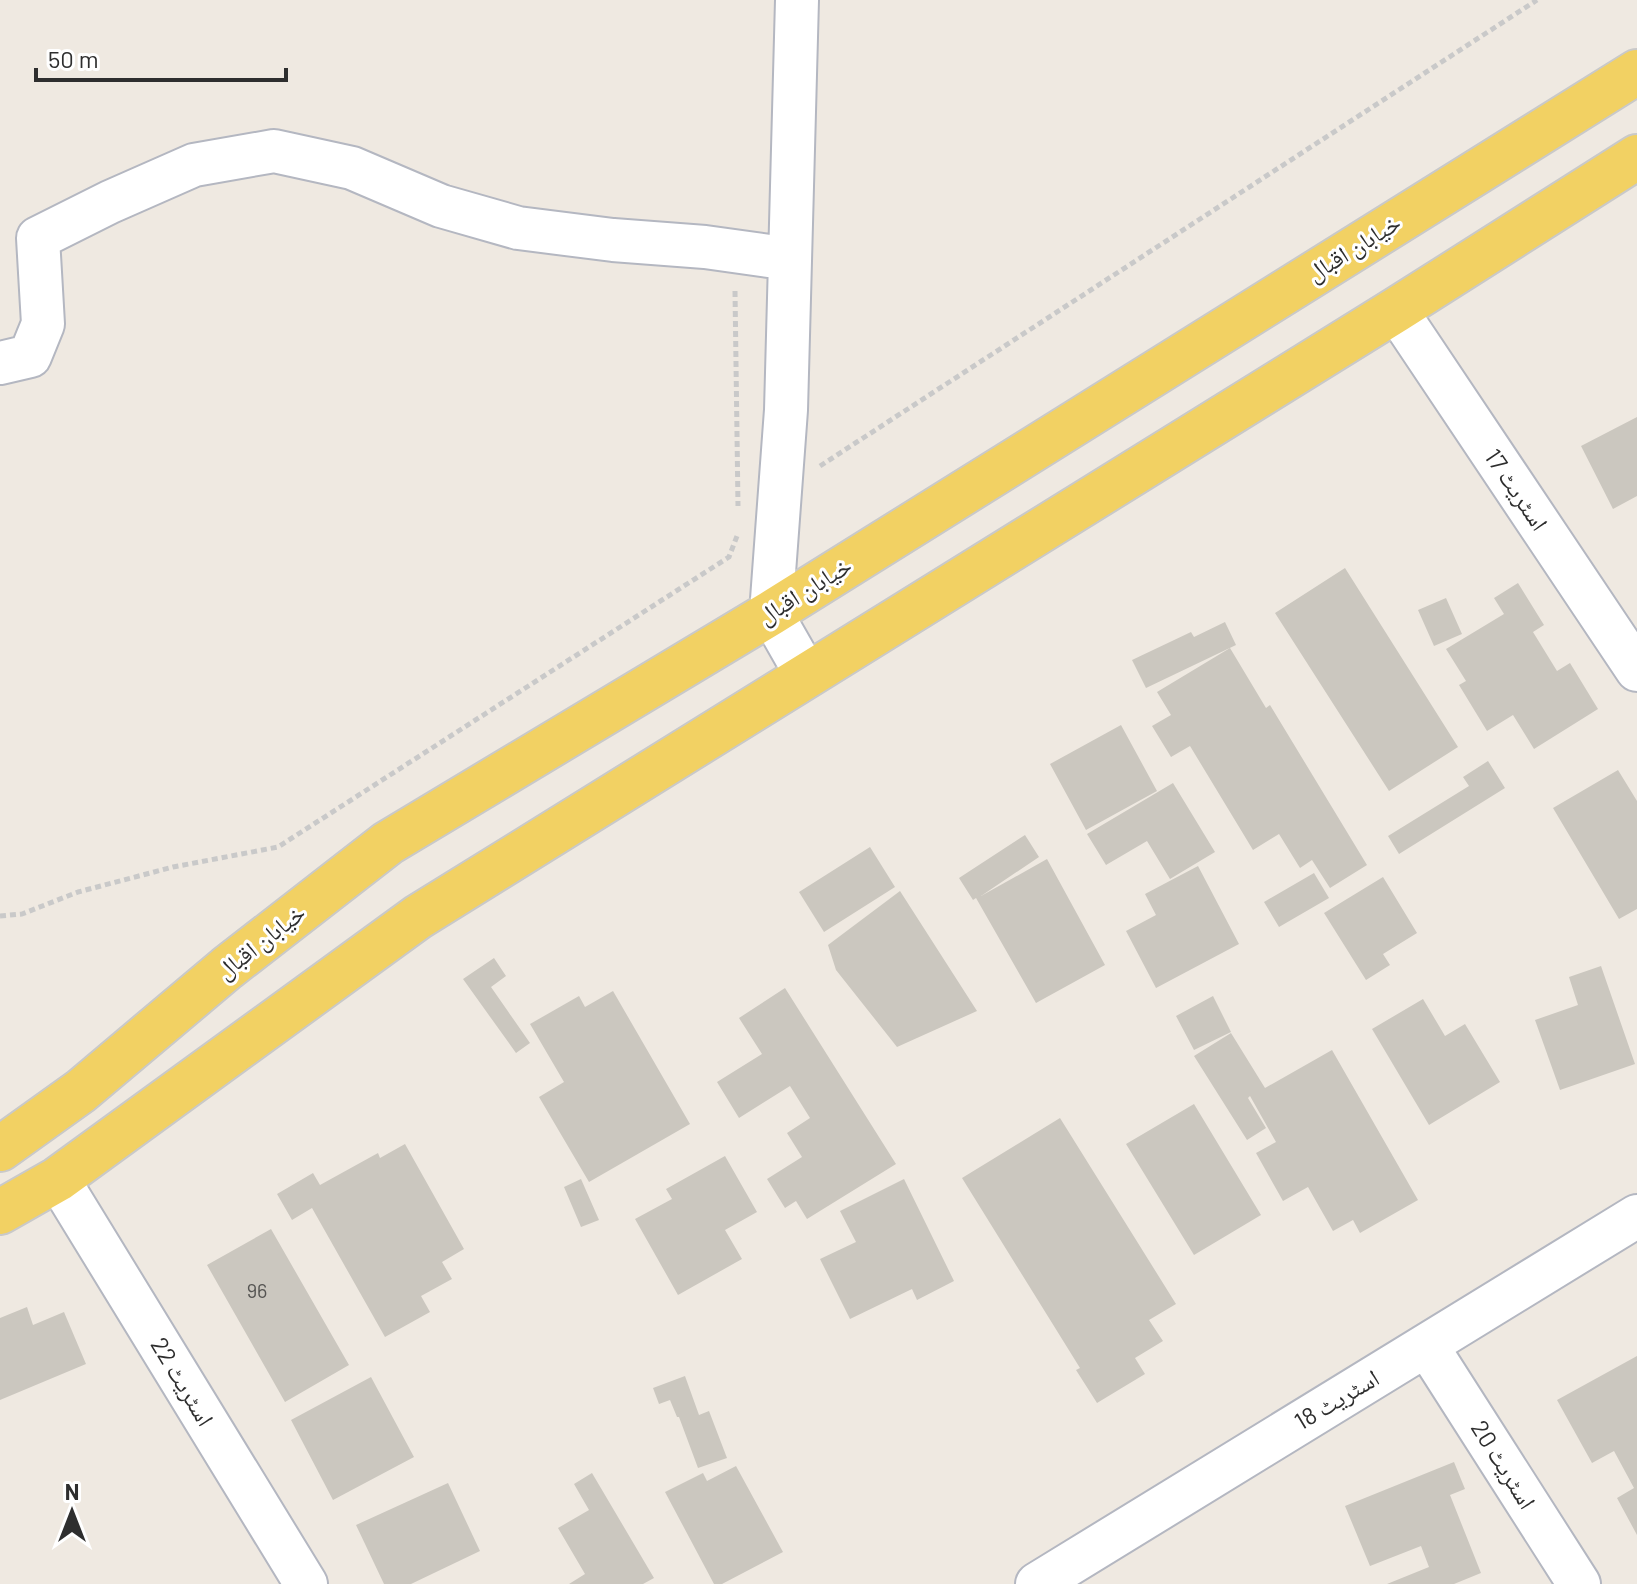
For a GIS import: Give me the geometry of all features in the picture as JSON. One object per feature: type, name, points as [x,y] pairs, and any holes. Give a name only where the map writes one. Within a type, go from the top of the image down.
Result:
[{"type":"main road","name":"خیابان اقبال","points":[[0,1149],[81,1091],[227,968],[388,843],[771,613],[1637,72]]},
{"type":"main road","points":[[0,1212],[58,1179],[418,917],[1637,157]]},
{"type":"street","points":[[797,0],[786,410],[771,613],[807,676]]},
{"type":"street","points":[[0,363],[30,356],[43,324],[38,238],[194,165],[274,151],[352,168],[441,206],[518,228],[790,259]]},
{"type":"street","name":"اسٹریٹ 17","points":[[1396,310],[1637,670]]},
{"type":"street","name":"اسٹریٹ 22","points":[[58,1179],[306,1584]]},
{"type":"street","name":"اسٹریٹ 18","points":[[1037,1584],[1637,1216]]},
{"type":"street","name":"اسٹریٹ 20","points":[[1427,1346],[1579,1584]]},
{"type":"path","points":[[780,492],[1537,0]]},
{"type":"path","points":[[735,291],[738,515]]},
{"type":"path","points":[[0,916],[22,914],[78,892],[173,867],[278,847],[729,557],[739,531]]},
{"type":"building","points":[[1637,417],[1637,496],[1613,509],[1581,446]]},
{"type":"building","points":[[1345,568],[1458,747],[1389,791],[1275,613]]},
{"type":"building","points":[[1518,583],[1544,625],[1533,632],[1557,671],[1570,663],[1598,709],[1534,749],[1513,715],[1487,731],[1459,685],[1466,681],[1446,649],[1504,614],[1494,598]]},
{"type":"building","points":[[1446,598],[1462,634],[1434,646],[1418,610]]},
{"type":"building","points":[[1225,622],[1236,645],[1146,688],[1132,660],[1191,632],[1194,637]]},
{"type":"building","points":[[1230,648],[1266,708],[1270,705],[1367,865],[1330,888],[1312,860],[1300,868],[1279,834],[1253,850],[1190,746],[1171,757],[1152,726],[1171,715],[1157,692]]},
{"type":"building","points":[[1121,725],[1157,791],[1086,830],[1050,764]]},
{"type":"building","points":[[1488,761],[1505,788],[1399,854],[1388,836],[1469,786],[1463,777]]},
{"type":"building","points":[[1618,770],[1637,801],[1637,909],[1619,919],[1553,808]]},
{"type":"building","points":[[1173,783],[1215,852],[1170,879],[1147,841],[1106,865],[1087,834]]},
{"type":"building","points":[[1025,835],[1039,857],[981,896],[1047,859],[1105,965],[1036,1003],[976,898],[973,900],[959,878]]},
{"type":"building","points":[[870,847],[895,887],[824,932],[799,892]]},
{"type":"building","points":[[1198,866],[1239,944],[1156,988],[1126,931],[1156,915],[1145,894]]},
{"type":"building","points":[[1314,873],[1329,898],[1279,927],[1264,902]]},
{"type":"building","points":[[1383,877],[1417,933],[1383,954],[1390,965],[1366,980],[1324,913]]},
{"type":"building","points":[[900,891],[977,1011],[897,1047],[836,970],[828,945]]},
{"type":"building","points":[[494,958],[506,976],[491,987],[530,1043],[516,1053],[463,979]]},
{"type":"building","points":[[1601,966],[1635,1064],[1560,1090],[1535,1020],[1578,1005],[1569,977]]},
{"type":"building","points":[[785,988],[896,1164],[807,1219],[796,1201],[785,1208],[767,1179],[802,1157],[787,1133],[810,1118],[790,1086],[739,1118],[717,1082],[762,1054],[739,1018]]},
{"type":"building","points":[[613,991],[690,1124],[589,1182],[539,1097],[564,1082],[530,1024],[579,996],[585,1007]]},
{"type":"building","points":[[1213,996],[1231,1032],[1194,1050],[1176,1016]]},
{"type":"building","points":[[1423,999],[1445,1036],[1465,1024],[1500,1082],[1429,1125],[1372,1029]]},
{"type":"building","points":[[1231,1033],[1265,1088],[1332,1050],[1418,1200],[1360,1233],[1353,1220],[1333,1231],[1308,1187],[1283,1201],[1256,1153],[1276,1142],[1250,1096],[1248,1098],[1266,1128],[1247,1140],[1194,1056]]},
{"type":"building","points":[[1194,1104],[1261,1215],[1194,1255],[1126,1144]]},
{"type":"building","points":[[1060,1118],[1176,1304],[1149,1320],[1163,1341],[1135,1358],[1145,1374],[1097,1403],[1076,1370],[1080,1368],[962,1178]]},
{"type":"building","points":[[405,1144],[464,1249],[442,1262],[452,1279],[421,1296],[430,1312],[385,1337],[312,1208],[292,1220],[277,1194],[313,1173],[320,1185],[378,1153],[380,1158]]},
{"type":"building","points":[[725,1156],[757,1212],[725,1230],[742,1259],[678,1295],[635,1219],[672,1199],[666,1189]]},
{"type":"building","points":[[581,1179],[599,1220],[581,1227],[564,1187]]},
{"type":"building","points":[[904,1179],[954,1281],[917,1300],[912,1289],[850,1319],[820,1259],[856,1242],[840,1211]]},
{"type":"building","points":[[271,1229],[349,1365],[285,1402],[207,1265]]},
{"type":"building","points":[[27,1307],[33,1325],[64,1312],[86,1364],[0,1400],[0,1318]]},
{"type":"building","points":[[1637,1356],[1637,1535],[1617,1498],[1634,1488],[1614,1451],[1592,1463],[1557,1400]]},
{"type":"building","points":[[685,1376],[699,1415],[709,1411],[727,1458],[698,1468],[670,1400],[659,1404],[653,1388]]},
{"type":"building","points":[[371,1377],[414,1457],[333,1500],[291,1420]]},
{"type":"building","points":[[1454,1462],[1465,1489],[1450,1495],[1481,1573],[1454,1584],[1387,1584],[1429,1567],[1421,1546],[1370,1566],[1345,1506]]},
{"type":"building","points":[[736,1466],[783,1552],[722,1584],[714,1584],[665,1492],[703,1473],[707,1481]]},
{"type":"building","points":[[592,1473],[654,1578],[643,1584],[569,1584],[585,1574],[558,1528],[589,1510],[574,1484]]},
{"type":"building","points":[[448,1483],[480,1551],[411,1584],[384,1584],[356,1525]]}]
